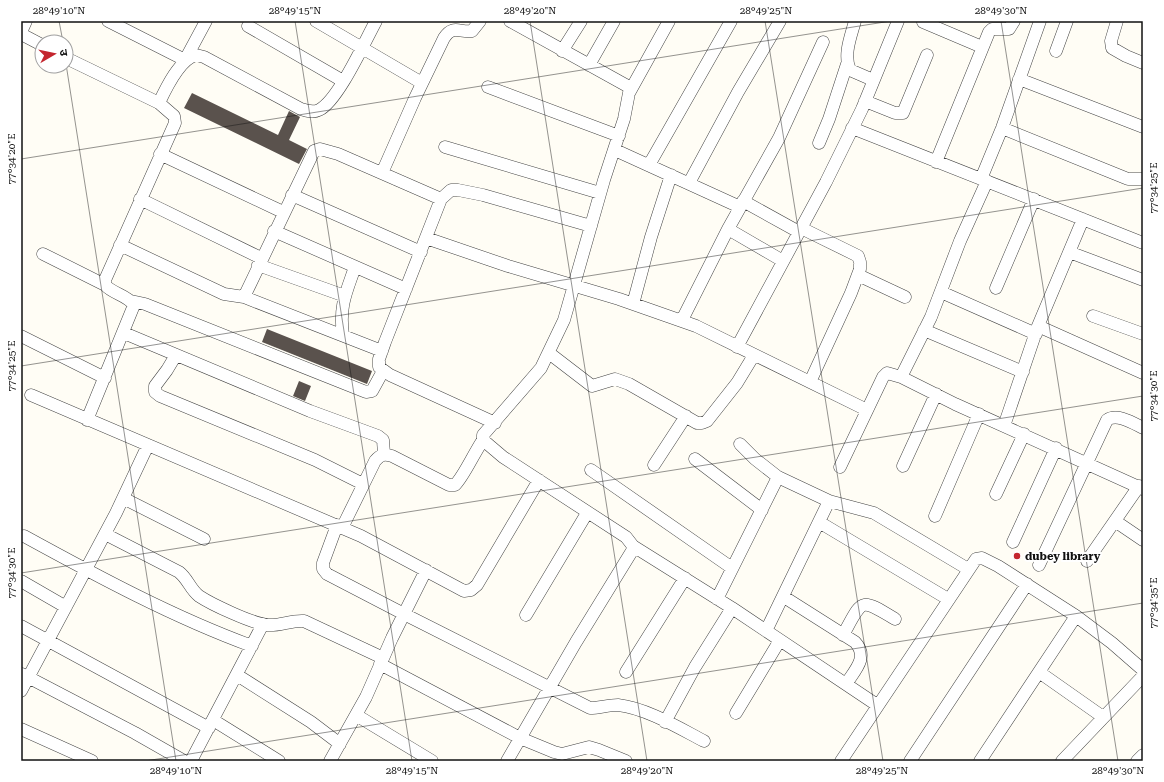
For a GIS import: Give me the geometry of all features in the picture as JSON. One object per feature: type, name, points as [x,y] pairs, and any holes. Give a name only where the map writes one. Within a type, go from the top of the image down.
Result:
[{"type":"street","points":[[26,21],[21,33],[34,40]]},
{"type":"street","points":[[108,21],[185,60]]},
{"type":"street","points":[[159,103],[167,86],[185,60],[206,21]]},
{"type":"street","points":[[316,21],[422,83]]},
{"type":"street","points":[[185,60],[196,55],[204,57],[301,109],[309,112],[318,111],[333,98],[376,21]]},
{"type":"street","points":[[382,173],[422,83],[448,32],[453,30],[466,32],[472,31],[480,21]]},
{"type":"street","points":[[510,21],[631,88]]},
{"type":"street","points":[[562,51],[581,21]]},
{"type":"street","points":[[589,65],[614,21]]},
{"type":"street","points":[[669,21],[631,88],[615,150],[600,193],[564,320],[541,368],[495,423],[483,435],[483,440],[472,456],[459,481],[455,485],[449,485],[392,456],[384,454],[379,455],[325,554],[323,569],[327,574],[590,708],[618,705],[630,708],[665,722],[704,741]]},
{"type":"street","points":[[649,165],[731,21]]},
{"type":"street","points":[[688,183],[730,106],[780,21]]},
{"type":"street","points":[[819,143],[830,119],[847,64],[855,21]]},
{"type":"street","points":[[737,346],[800,230],[852,128],[898,21]]},
{"type":"street","points":[[936,162],[982,47],[992,29],[1009,28],[1014,21]]},
{"type":"street","points":[[901,377],[941,292],[984,180],[1040,21]]},
{"type":"street","points":[[1056,50],[1067,21]]},
{"type":"street","points":[[1117,21],[1111,41],[1112,48],[1143,63]]},
{"type":"street","points":[[923,22],[982,47]]},
{"type":"street","points":[[248,26],[343,81]]},
{"type":"street","points":[[682,320],[728,229],[779,138],[823,42]]},
{"type":"street","points":[[864,101],[895,113],[903,113],[926,55]]},
{"type":"street","points":[[74,62],[159,103],[174,116],[174,123],[120,244],[105,280],[105,285]]},
{"type":"street","points":[[847,64],[850,70],[873,80]]},
{"type":"street","points":[[1019,79],[1143,127]]},
{"type":"street","points":[[488,87],[619,136]]},
{"type":"street","points":[[852,128],[1143,243]]},
{"type":"street","points":[[1002,128],[1128,179],[1143,179]]},
{"type":"street","points":[[445,147],[600,193]]},
{"type":"street","points":[[244,296],[309,158],[314,151],[320,150],[338,154],[441,199]]},
{"type":"street","points":[[615,150],[688,183],[742,204],[858,256],[860,262],[858,275],[829,343],[810,382]]},
{"type":"street","points":[[160,154],[283,212]]},
{"type":"street","points":[[633,304],[651,237],[671,175]]},
{"type":"street","points":[[495,423],[383,371],[379,367],[382,351],[441,199],[451,190],[458,190],[483,195],[591,226]]},
{"type":"street","points":[[292,195],[421,252]]},
{"type":"street","points":[[140,199],[260,262],[345,296]]},
{"type":"street","points":[[996,288],[1034,200]]},
{"type":"street","points":[[1004,426],[1037,330],[1083,219]]},
{"type":"street","points":[[728,229],[783,261]]},
{"type":"street","points":[[274,231],[406,289]]},
{"type":"street","points":[[426,238],[508,266],[682,320],[867,410]]},
{"type":"street","points":[[120,244],[224,294],[244,296],[382,351]]},
{"type":"street","points":[[1069,252],[1143,280]]},
{"type":"street","points":[[43,254],[105,285],[109,290],[131,301],[145,304],[366,392],[372,391],[383,371]]},
{"type":"street","points":[[343,335],[340,318],[345,296],[356,267]]},
{"type":"street","points":[[858,275],[905,296]]},
{"type":"street","points":[[941,292],[1143,373]]},
{"type":"street","points":[[88,420],[132,312],[134,305],[131,301]]},
{"type":"street","points":[[1093,316],[1143,334]]},
{"type":"street","points":[[924,330],[1022,372]]},
{"type":"street","points":[[124,333],[310,412],[378,436],[383,440],[385,446],[384,454]]},
{"type":"street","points":[[21,336],[105,378]]},
{"type":"street","points":[[549,354],[592,386],[615,379],[629,384],[697,422],[702,423],[706,421],[737,383],[754,355]]},
{"type":"street","points":[[176,355],[168,370],[155,386],[156,392],[160,396],[315,460],[363,484]]},
{"type":"street","points":[[840,467],[883,377],[887,373],[901,377],[1004,426],[1141,487],[1087,561]]},
{"type":"street","points":[[903,466],[936,394]]},
{"type":"street","points":[[31,395],[340,526],[464,591],[471,590],[477,585],[539,480]]},
{"type":"street","points":[[935,516],[979,414]]},
{"type":"street","points":[[654,464],[686,416]]},
{"type":"street","points":[[1039,565],[1107,420],[1111,417],[1117,417],[1143,428]]},
{"type":"street","points":[[996,494],[1024,434]]},
{"type":"street","points":[[483,440],[503,457],[626,537],[633,546],[717,598],[878,705]]},
{"type":"street","points":[[740,444],[755,459],[778,477],[829,501],[874,513],[968,569]]},
{"type":"street","points":[[21,691],[25,675],[48,640],[86,570],[148,445]]},
{"type":"street","points":[[1013,542],[1056,448]]},
{"type":"street","points":[[695,459],[762,510]]},
{"type":"street","points":[[591,470],[732,568]]},
{"type":"street","points":[[717,598],[778,477]]},
{"type":"street","points":[[123,498],[204,539]]},
{"type":"street","points":[[766,631],[784,597],[829,501]]},
{"type":"street","points":[[526,615],[587,513]]},
{"type":"street","points":[[1116,521],[1143,540]]},
{"type":"street","points":[[819,522],[889,562],[948,599]]},
{"type":"street","points":[[105,534],[179,572],[185,576],[199,596],[221,607],[263,624],[276,625],[295,620],[304,621],[382,661],[520,738],[562,754],[589,748],[599,750],[626,761]]},
{"type":"street","points":[[24,536],[86,570],[219,634],[252,646]]},
{"type":"street","points":[[507,761],[632,551],[633,546]]},
{"type":"street","points":[[841,761],[976,559],[982,558],[998,566],[1076,616],[1112,643],[1143,670]]},
{"type":"street","points":[[330,761],[356,715],[426,570]]},
{"type":"street","points":[[626,672],[685,578]]},
{"type":"street","points":[[21,581],[66,607]]},
{"type":"street","points":[[910,761],[1026,584]]},
{"type":"street","points":[[784,597],[855,642],[860,648],[863,655],[846,684]]},
{"type":"street","points":[[842,635],[858,608],[862,605],[868,604],[874,606],[895,619]]},
{"type":"street","points":[[665,722],[695,667],[732,608]]},
{"type":"street","points":[[980,761],[1076,616]]},
{"type":"street","points":[[191,761],[263,624]]},
{"type":"street","points":[[21,626],[211,724],[279,761]]},
{"type":"street","points":[[736,713],[780,640]]},
{"type":"street","points":[[1039,672],[1103,718]]},
{"type":"street","points":[[25,675],[135,733],[184,761]]},
{"type":"street","points":[[237,675],[311,722],[340,744]]},
{"type":"street","points":[[1062,761],[1143,676]]},
{"type":"street","points":[[356,715],[432,761]]},
{"type":"street","points":[[21,729],[92,761]]},
{"type":"street","points":[[1137,761],[1143,755]]},
{"type":"building","points":[[192,93],[278,135],[289,111],[300,117],[289,140],[307,149],[299,164],[184,108]]},
{"type":"building","points":[[267,329],[372,371],[367,384],[262,342]]},
{"type":"building","points":[[299,381],[311,386],[305,401],[293,396]]},
{"type":"place","name":"dubey library","points":[[1017,556]]}]
